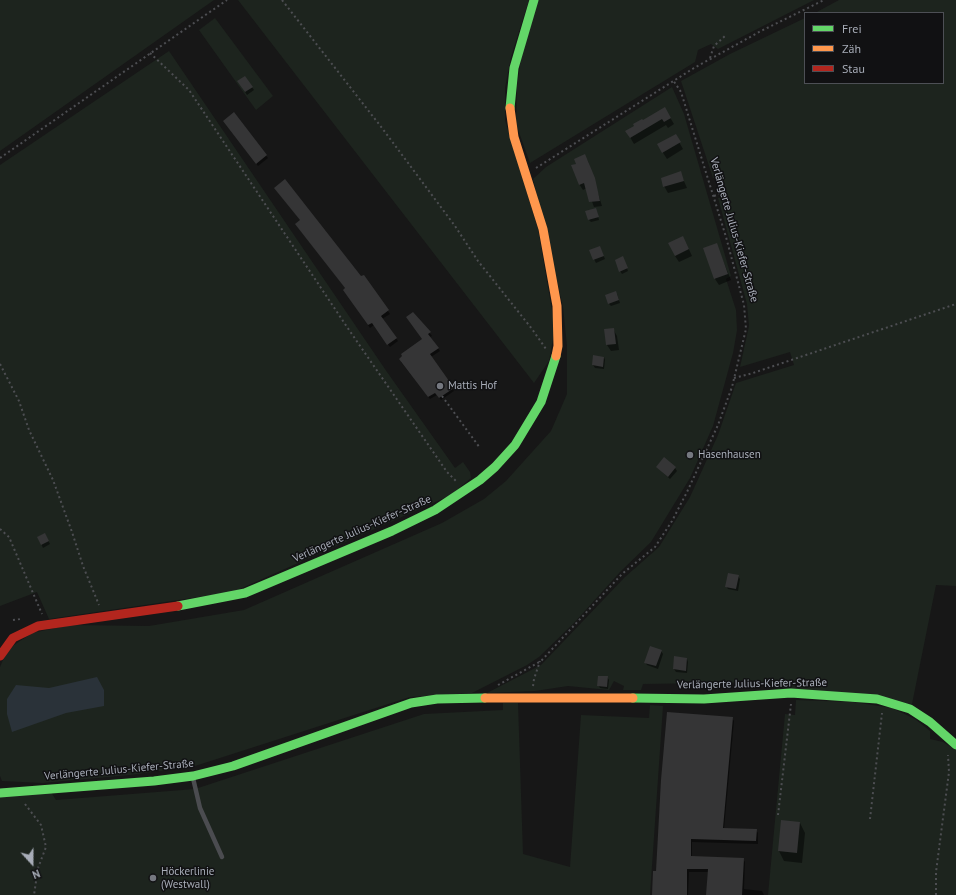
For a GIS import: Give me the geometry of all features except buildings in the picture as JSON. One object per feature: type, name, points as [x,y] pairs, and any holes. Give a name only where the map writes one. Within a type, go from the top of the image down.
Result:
[{"type":"street","name":"Verlängerte Julius-Kiefer-Straße","points":[[0,656],[13,638],[23,632],[47,625],[99,616],[203,602],[245,593],[392,531],[435,510],[467,490],[495,467],[515,445],[541,402],[555,364],[558,334],[558,306],[543,228],[514,137],[510,105],[514,68],[534,0]]},
{"type":"street","name":"Verlängerte Julius-Kiefer-Straße","points":[[0,793],[154,781],[193,776],[233,766],[411,702],[437,699],[533,697],[704,699],[791,694],[877,699],[898,704],[930,722],[952,748]]},
{"type":"lane","points":[[193,776],[200,808],[222,858]]},
{"type":"path","points":[[0,158],[227,0]]},
{"type":"path","points":[[282,0],[382,128],[455,226],[478,261],[532,329],[555,364]]},
{"type":"path","points":[[525,173],[534,169],[710,58],[824,0]]},
{"type":"path","points":[[710,58],[714,46],[724,36]]},
{"type":"path","points":[[150,53],[189,90],[447,472],[467,490]]},
{"type":"path","name":"Verlängerte Julius-Kiefer-Straße","points":[[497,686],[541,661],[622,574],[655,547],[664,535],[687,492],[718,425],[734,378],[746,329],[746,317],[737,275],[682,92],[673,80]]},
{"type":"path","points":[[714,196],[726,191]]},
{"type":"path","points":[[734,378],[753,374],[956,304]]},
{"type":"path","points":[[0,364],[19,401],[29,430],[52,480],[83,566],[99,603],[99,616]]},
{"type":"path","points":[[442,396],[480,448]]},
{"type":"path","points":[[0,529],[9,537],[47,625]]},
{"type":"path","name":"Verlängerte Julius-Kiefer-Straße","points":[[533,697],[534,679],[541,661]]},
{"type":"path","points":[[870,819],[883,706]]},
{"type":"path","points":[[778,815],[790,715]]},
{"type":"path","points":[[936,895],[936,872],[952,748]]},
{"type":"path","points":[[24,802],[41,825],[46,848],[38,868],[34,895]]},
{"type":"shaded area","points":[[0,0],[214,0],[0,151]]},
{"type":"shaded area","points":[[238,0],[529,0],[511,57],[505,88],[505,120],[538,229],[555,328],[549,361],[534,383]]},
{"type":"shaded area","points":[[538,0],[814,0],[718,49],[711,44],[698,50],[695,62],[530,163],[516,124],[517,85],[521,58]]},
{"type":"shaded area","points":[[839,0],[956,0],[956,586],[936,585],[912,704],[775,688],[774,682],[643,684],[641,690],[623,690],[624,686],[614,681],[609,690],[568,686],[535,691],[487,693],[541,665],[625,577],[659,547],[690,497],[718,435],[736,383],[794,365],[790,352],[740,367],[749,326],[747,304],[718,198],[727,195],[722,175],[713,178],[681,81],[730,54],[804,18],[804,84],[944,84],[944,12],[817,12]]},
{"type":"shaded area","points":[[215,18],[273,96],[256,110],[199,30]]},
{"type":"shaded area","points":[[169,51],[387,372],[455,468],[463,462],[470,472],[471,478],[451,495],[233,592],[49,619],[37,592],[0,606],[0,165]]},
{"type":"shaded area","points":[[672,87],[684,114],[731,276],[726,279],[736,310],[737,330],[733,353],[713,426],[690,478],[651,542],[620,572],[574,623],[539,657],[527,665],[472,693],[410,697],[195,766],[130,775],[42,783],[2,781],[0,776],[0,667],[5,655],[14,645],[32,633],[70,625],[149,626],[244,610],[442,523],[484,499],[506,481],[551,431],[567,394],[567,346],[563,307],[533,179],[546,167]]},
{"type":"shaded area","points":[[97,677],[104,690],[104,706],[66,713],[12,732],[7,714],[7,699],[16,685],[49,688]]},
{"type":"shaded area","points":[[796,700],[853,702],[892,708],[915,719],[930,731],[930,739],[943,742],[956,750],[956,895],[768,895],[785,714],[795,715]]},
{"type":"shaded area","points":[[503,703],[518,703],[523,854],[570,867],[581,715],[649,718],[650,705],[663,706],[650,895],[0,895],[0,796],[51,792],[56,800],[195,789],[424,714],[503,710]]},
{"type":"traffic: fast","points":[[510,108],[514,68],[534,0]]},
{"type":"traffic: fast","points":[[178,606],[245,593],[392,531],[435,510],[480,480],[495,467],[515,445],[541,402],[556,356]]},
{"type":"traffic: fast","points":[[633,698],[704,699],[791,693],[877,699],[910,709],[930,722],[956,745]]},
{"type":"traffic: fast","points":[[0,793],[154,781],[193,776],[233,766],[411,703],[437,699],[485,698]]},
{"type":"traffic: slow","points":[[510,108],[514,137],[543,229],[557,306],[558,346],[556,356]]},
{"type":"traffic: slow","points":[[485,698],[633,698]]},
{"type":"traffic: jam","points":[[0,656],[13,638],[38,626],[178,606]]},
{"type":"place","name":"Mattis Hof","points":[[440,386]]},
{"type":"place","name":"Hasenhausen","points":[[690,455]]},
{"type":"place","name":"Höckerlinie (Westwall)","points":[[153,878]]}]
